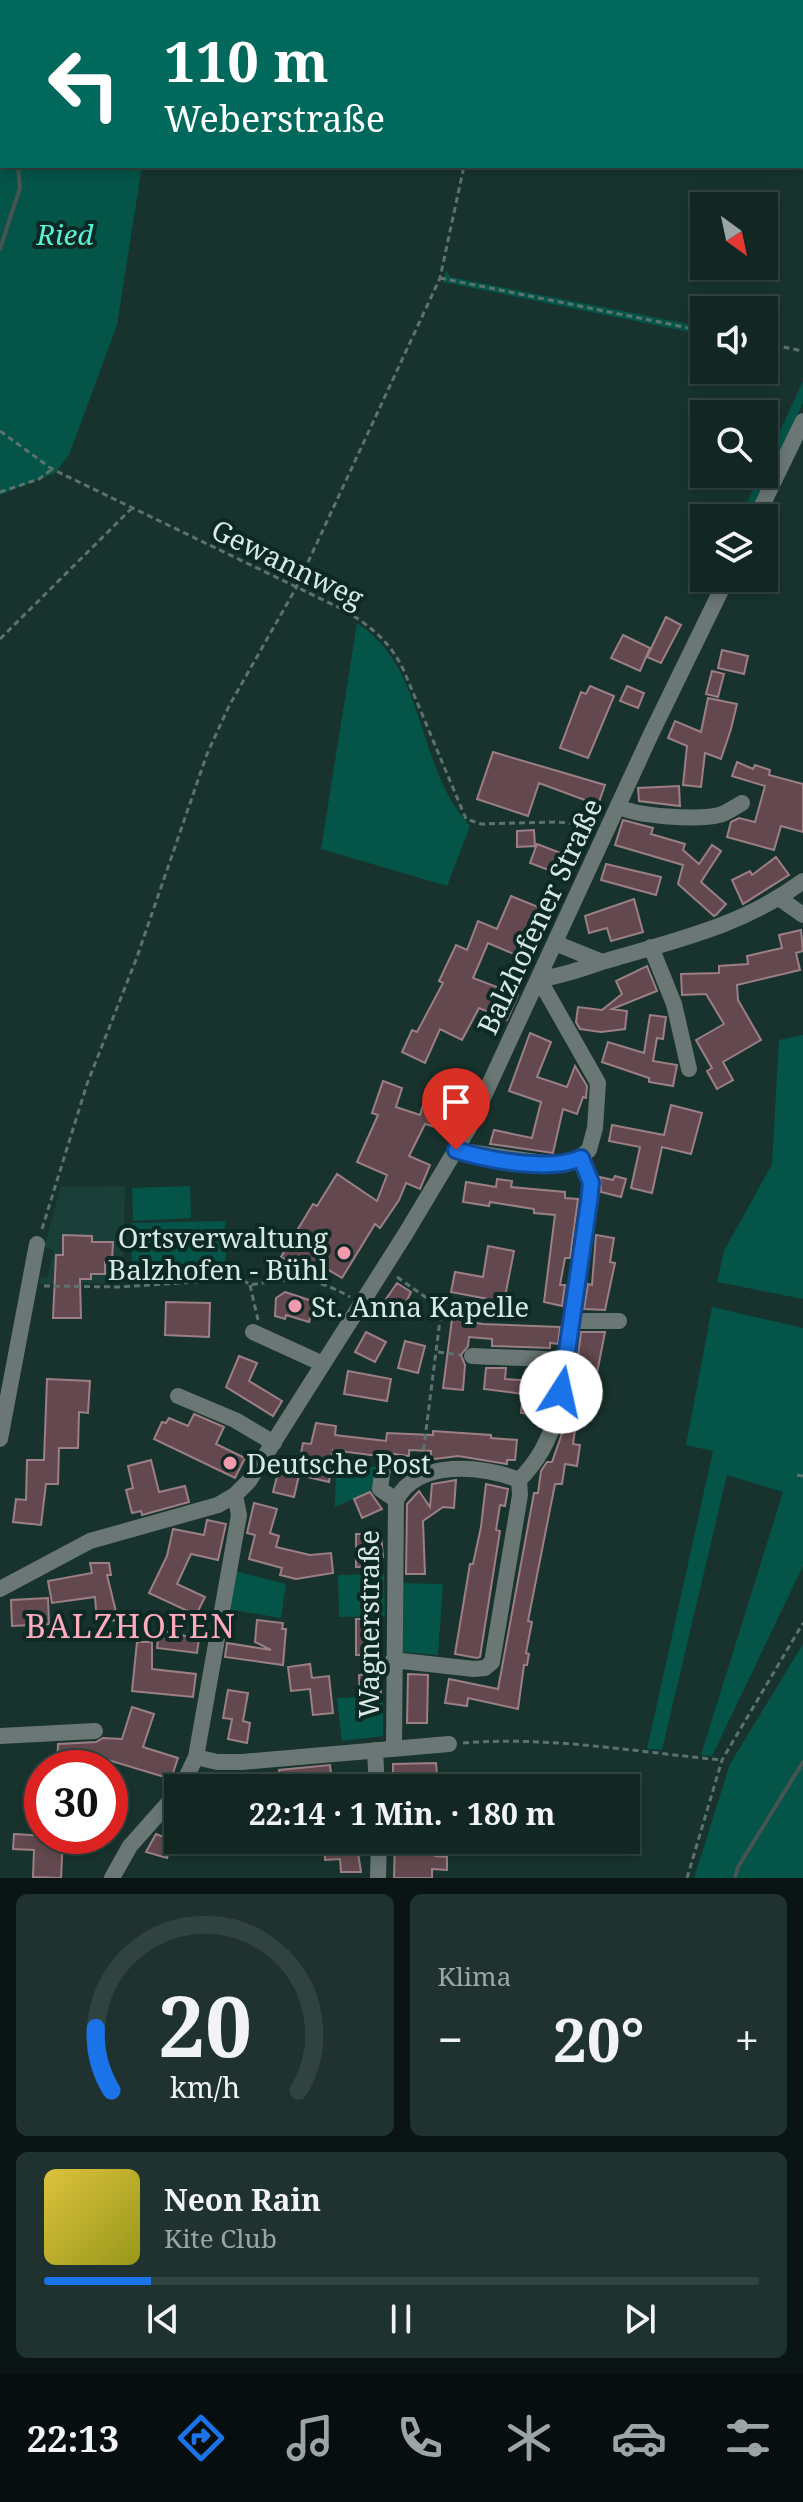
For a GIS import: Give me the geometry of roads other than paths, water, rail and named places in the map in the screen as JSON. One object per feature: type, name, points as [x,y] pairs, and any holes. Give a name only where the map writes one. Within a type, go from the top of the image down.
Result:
[{"type":"street","points":[[763,504],[803,421]]},
{"type":"street","name":"Balzhofener Straße","points":[[0,1589],[90,1541],[200,1512],[235,1495],[249,1481],[384,1268],[482,1102],[607,828],[720,592]]},
{"type":"street","points":[[618,806],[627,812],[657,816],[720,815],[742,803]]},
{"type":"street","points":[[456,1150],[557,1165],[581,1158],[589,1150],[595,1128],[598,1083],[539,979],[565,976],[740,919],[803,881]]},
{"type":"street","points":[[779,898],[803,915]]},
{"type":"street","points":[[555,943],[602,962]]},
{"type":"street","points":[[651,947],[674,1004],[689,1069]]},
{"type":"street","points":[[393,1660],[474,1669],[485,1668],[492,1662],[520,1495],[519,1480],[538,1459],[549,1437],[567,1361],[591,1183],[581,1158]]},
{"type":"street","points":[[0,1439],[37,1244]]},
{"type":"street","points":[[572,1321],[619,1321]]},
{"type":"street","points":[[253,1332],[323,1364]]},
{"type":"street","points":[[472,1356],[506,1358],[518,1355],[567,1361]]},
{"type":"street","points":[[178,1396],[235,1420],[274,1443]]},
{"type":"street","name":"Wagnerstraße","points":[[396,1500],[380,1489],[386,1464],[424,1470],[502,1473],[519,1480]]},
{"type":"street","name":"Wagnerstraße","points":[[394,1747],[396,1500],[424,1470]]},
{"type":"street","points":[[187,1774],[196,1757],[239,1515],[235,1495]]},
{"type":"street","points":[[0,1736],[95,1731]]},
{"type":"street","points":[[196,1757],[228,1763],[449,1744]]},
{"type":"street","points":[[375,1750],[376,1774]]},
{"type":"street","points":[[112,1878],[130,1846],[164,1807]]},
{"type":"street","points":[[378,1878],[379,1854]]},
{"type":"waterway","points":[[0,249],[20,188],[18,168]]},
{"type":"waterway","points":[[735,1878],[738,1867],[803,1762]]},
{"type":"place","name":"Ortsverwaltung Balzhofen - Bühl","points":[[344,1253]]},
{"type":"place","name":"St. Anna Kapelle","points":[[295,1306]]},
{"type":"place","name":"Deutsche Post","points":[[230,1463]]},
{"type":"district","name":"BALZHOFEN","points":[[131,1625]]},
{"type":"park label","name":"Ried","points":[[65,234]]}]
